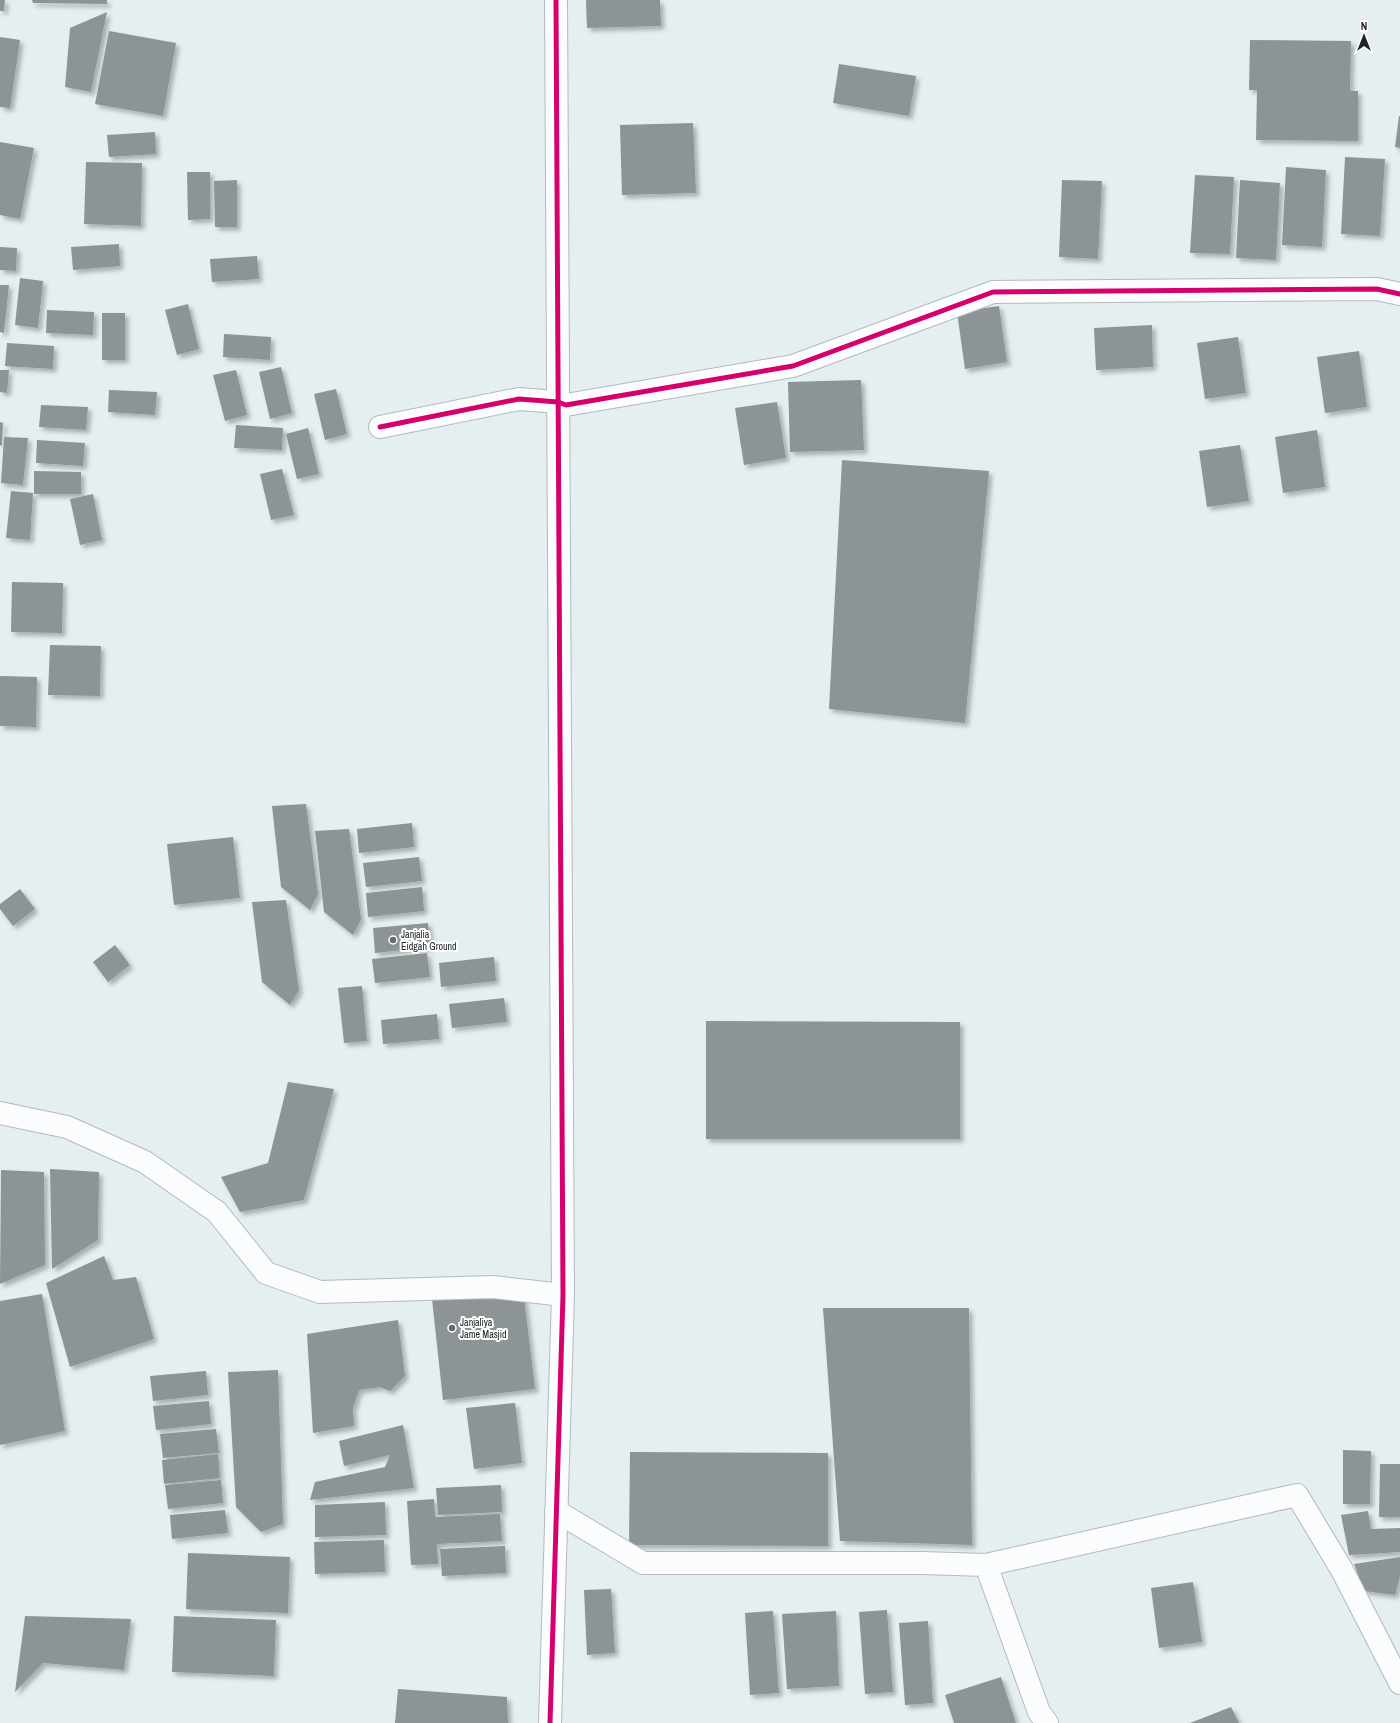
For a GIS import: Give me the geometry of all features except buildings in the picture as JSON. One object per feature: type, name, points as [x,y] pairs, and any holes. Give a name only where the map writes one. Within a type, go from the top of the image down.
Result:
[{"type":"street","points":[[550,1723],[562,1296],[556,0]]},
{"type":"street","points":[[380,427],[519,400],[558,402],[566,405],[793,366],[993,292],[1377,289],[1400,294]]},
{"type":"street","points":[[0,1113],[67,1127],[145,1162],[217,1212],[266,1273],[320,1292],[493,1287],[562,1296]]},
{"type":"street","points":[[556,1511],[643,1563],[922,1563],[986,1565],[1297,1495],[1342,1570],[1400,1683]]},
{"type":"street","points":[[986,1565],[1039,1712],[1047,1723]]},
{"type":"cycle path","points":[[550,1723],[563,1295],[556,0]]},
{"type":"cycle path","points":[[380,427],[519,399],[558,402],[566,405],[793,366],[993,292],[1377,289],[1400,294]]},
{"type":"place","name":"Janjalia Eidgah Ground","points":[[393,940]]},
{"type":"place","name":"Janjaliya Jame Masjid","points":[[452,1328]]}]
